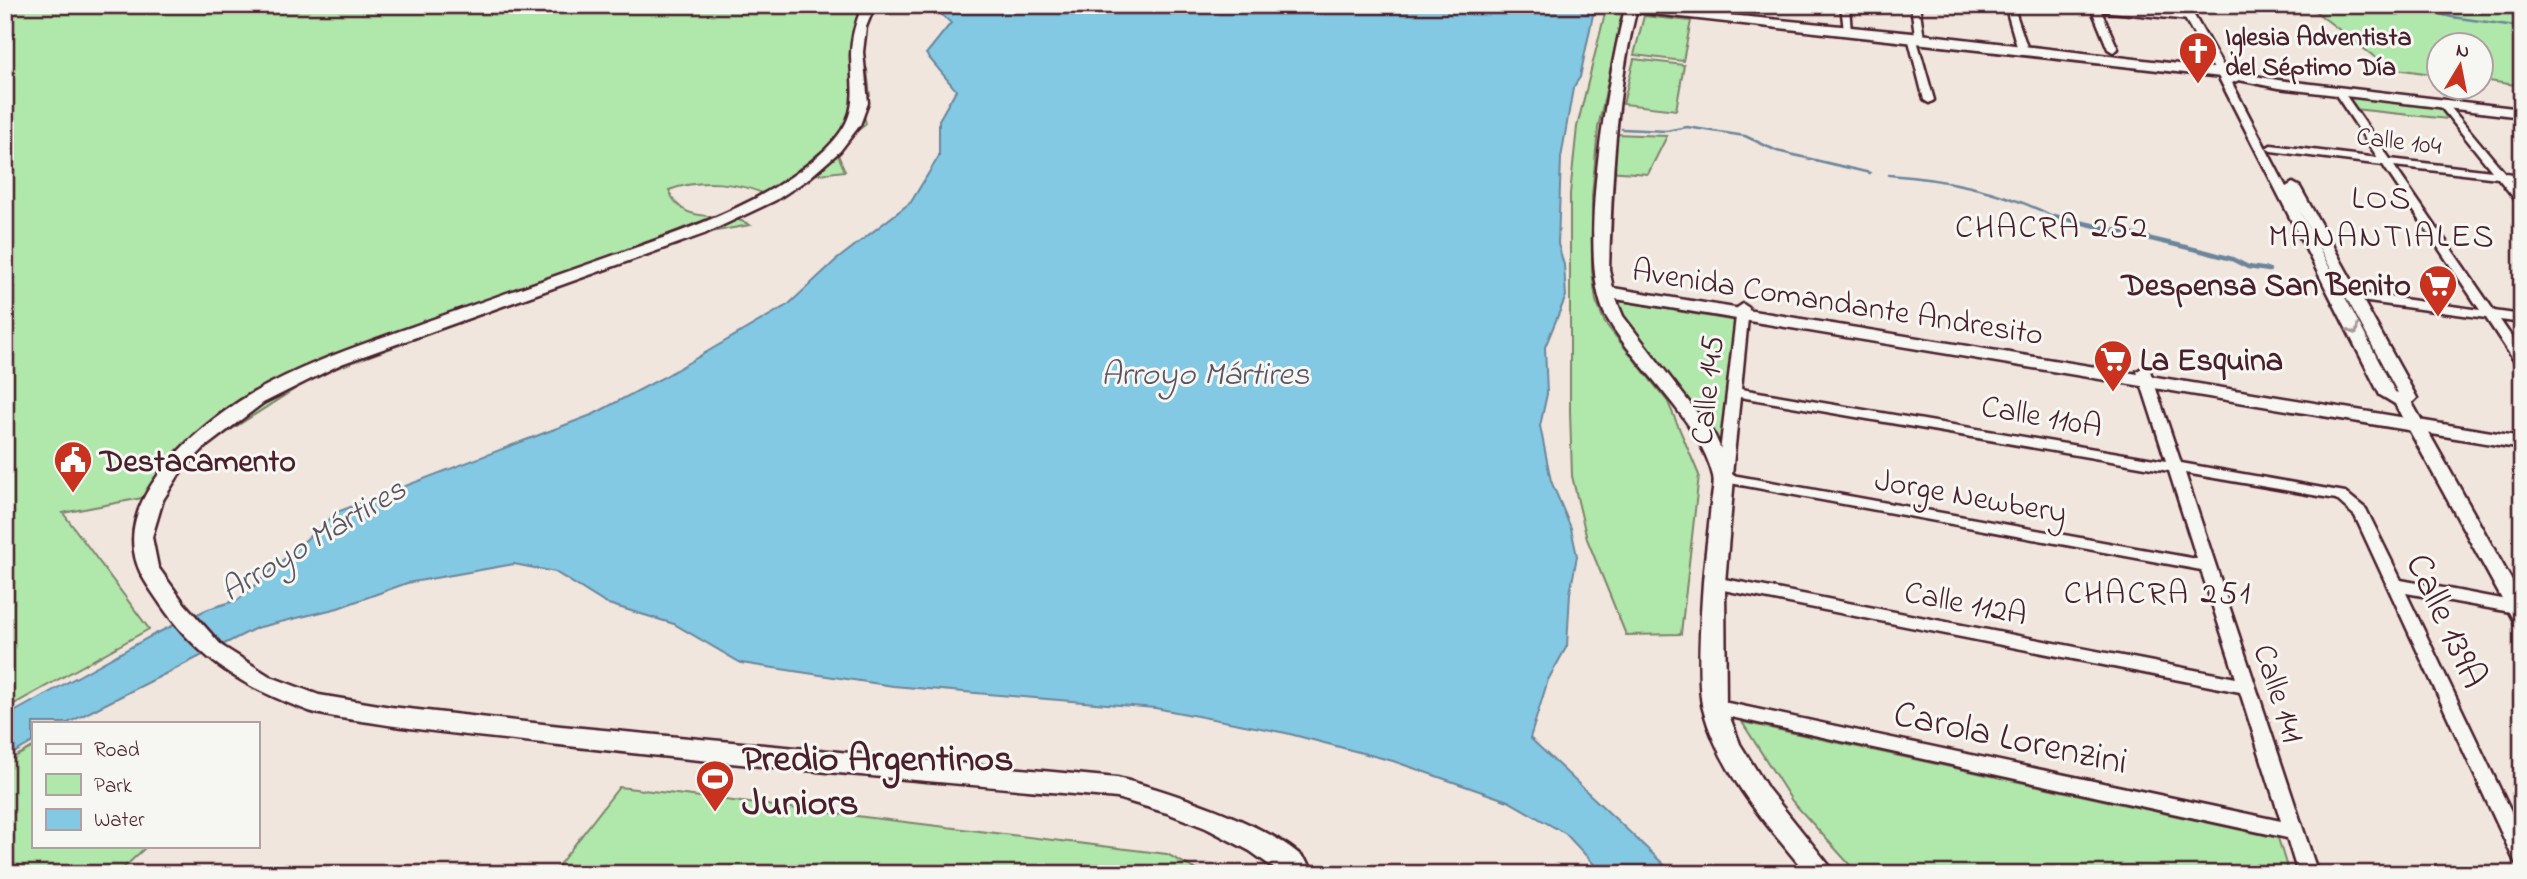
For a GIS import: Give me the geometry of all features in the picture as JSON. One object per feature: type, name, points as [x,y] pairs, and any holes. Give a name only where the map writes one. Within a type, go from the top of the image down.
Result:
[{"type":"main road","points":[[869,5],[860,27],[857,52],[862,83],[861,103],[853,125],[835,148],[792,183],[771,197],[698,231],[335,360],[256,399],[197,444],[173,469],[153,500],[142,537],[146,568],[176,609],[214,652],[263,683],[317,704],[391,716],[561,736],[1117,788],[1165,800],[1210,817],[1269,847],[1303,874]]},
{"type":"main road","points":[[1823,874],[1759,796],[1729,747],[1714,707],[1714,583],[1724,478],[1708,440],[1615,317],[1605,292],[1601,269],[1611,114],[1632,7],[2023,50],[2224,76]]},
{"type":"main road","name":"Avenida Comandante Andresito","points":[[1605,292],[2146,376],[2522,430]]},
{"type":"main road","name":"Avenida Comandante Andresito","points":[[2408,413],[2522,443]]},
{"type":"street","points":[[1845,5],[1848,31]]},
{"type":"street","points":[[1915,5],[1916,38],[1929,100]]},
{"type":"street","points":[[2009,5],[2023,50]]},
{"type":"street","points":[[2071,5],[2189,18]]},
{"type":"street","points":[[2182,5],[2224,76],[2388,395],[2408,413],[2519,612]]},
{"type":"street","points":[[2095,7],[2113,49]]},
{"type":"street","points":[[2224,76],[2522,113]]},
{"type":"street","points":[[2224,76],[2233,79],[2409,398],[2408,413]]},
{"type":"street","points":[[2339,92],[2522,362]]},
{"type":"street","points":[[2443,104],[2522,201]]},
{"type":"street","name":"Calle 104","points":[[2272,148],[2522,178]]},
{"type":"street","points":[[2353,296],[2522,319]]},
{"type":"street","name":"Calle 145","points":[[1724,478],[1743,312]]},
{"type":"street","name":"Calle 141","points":[[2146,376],[2308,874]]},
{"type":"street","name":"Calle 110A","points":[[1734,392],[2340,495]]},
{"type":"street","name":"Jorge Newbery","points":[[1724,478],[2208,566]]},
{"type":"street","name":"Calle 139A","points":[[2340,495],[2361,513],[2522,856]]},
{"type":"street","name":"Calle 112A","points":[[1714,583],[2247,687]]},
{"type":"street","points":[[2395,585],[2519,612]]},
{"type":"street","name":"Carola Lorenzini","points":[[1714,707],[2294,832]]},
{"type":"green space","points":[[5,5],[868,5],[866,37],[857,52],[867,69],[870,96],[861,103],[866,124],[835,148],[845,171],[803,176],[771,197],[747,188],[721,183],[694,184],[669,190],[675,202],[693,214],[739,220],[750,225],[705,233],[315,376],[212,442],[142,498],[63,513],[149,629],[5,709]]},
{"type":"green space","points":[[1607,5],[1624,5],[1598,128],[1592,196],[1592,271],[1596,301],[1605,323],[1668,402],[1699,475],[1681,634],[1626,635],[1587,539],[1572,476],[1570,194],[1577,127]]},
{"type":"green space","points":[[2307,5],[2522,5],[2522,86],[2496,82],[2496,32],[2426,32],[2426,73],[2389,68]]},
{"type":"green space","points":[[1644,16],[1691,21],[1683,61],[1634,55]]},
{"type":"green space","points":[[1634,59],[1684,65],[1676,110],[1623,104]]},
{"type":"green space","points":[[2344,94],[2436,104],[2448,119],[2354,109]]},
{"type":"green space","points":[[1614,134],[1667,136],[1648,174],[1608,171]]},
{"type":"green space","points":[[1619,301],[1736,321],[1722,456],[1697,410],[1622,315]]},
{"type":"green space","points":[[1742,722],[2278,838],[2289,874],[1858,874],[1792,801]]},
{"type":"green space","points":[[32,748],[32,848],[145,848],[117,874],[5,874],[5,762]]},
{"type":"green space","name":"Predio Argentinos Juniors","points":[[619,787],[1167,854],[1204,874],[552,874]]},
{"type":"water","name":"Arroyo Mártires","points":[[931,5],[1595,5],[1580,77],[1573,88],[1561,158],[1558,244],[1564,265],[1566,296],[1545,347],[1547,394],[1540,426],[1551,481],[1571,528],[1577,556],[1570,593],[1567,646],[1548,680],[1530,738],[1674,874],[1603,874],[1566,834],[1508,801],[1393,761],[1286,733],[1155,708],[893,686],[741,663],[674,624],[605,603],[555,572],[514,564],[407,583],[338,608],[256,628],[70,722],[32,722],[32,743],[5,758],[5,717],[153,635],[208,609],[238,600],[337,512],[594,414],[664,377],[789,304],[835,261],[911,202],[939,156],[939,120],[956,90],[926,54],[951,23]]},
{"type":"waterway","points":[[2402,5],[2452,17],[2522,27]]},
{"type":"waterway","points":[[1622,129],[1666,131],[1687,127],[1745,136],[1777,151],[1870,173]]},
{"type":"waterway","points":[[1889,175],[1975,188],[2017,201],[2057,218]]},
{"type":"waterway","points":[[2054,216],[2206,252],[2232,259],[2248,267],[2269,270]]},
{"type":"place","name":"Iglesia Adventista del Séptimo Día","points":[[2198,85]]},
{"type":"place","name":"Despensa San Benito","points":[[2438,318]]},
{"type":"place","name":"La Esquina","points":[[2113,393]]},
{"type":"place","name":"Destacamento","points":[[73,494]]},
{"type":"place","name":"Predio Argentinos Juniors","points":[[715,813]]},
{"type":"district","name":"LOS MANANTIALES","points":[[2382,215]]},
{"type":"district","name":"CHACRA 252","points":[[2052,225]]},
{"type":"district","name":"CHACRA 251","points":[[2158,591]]}]
